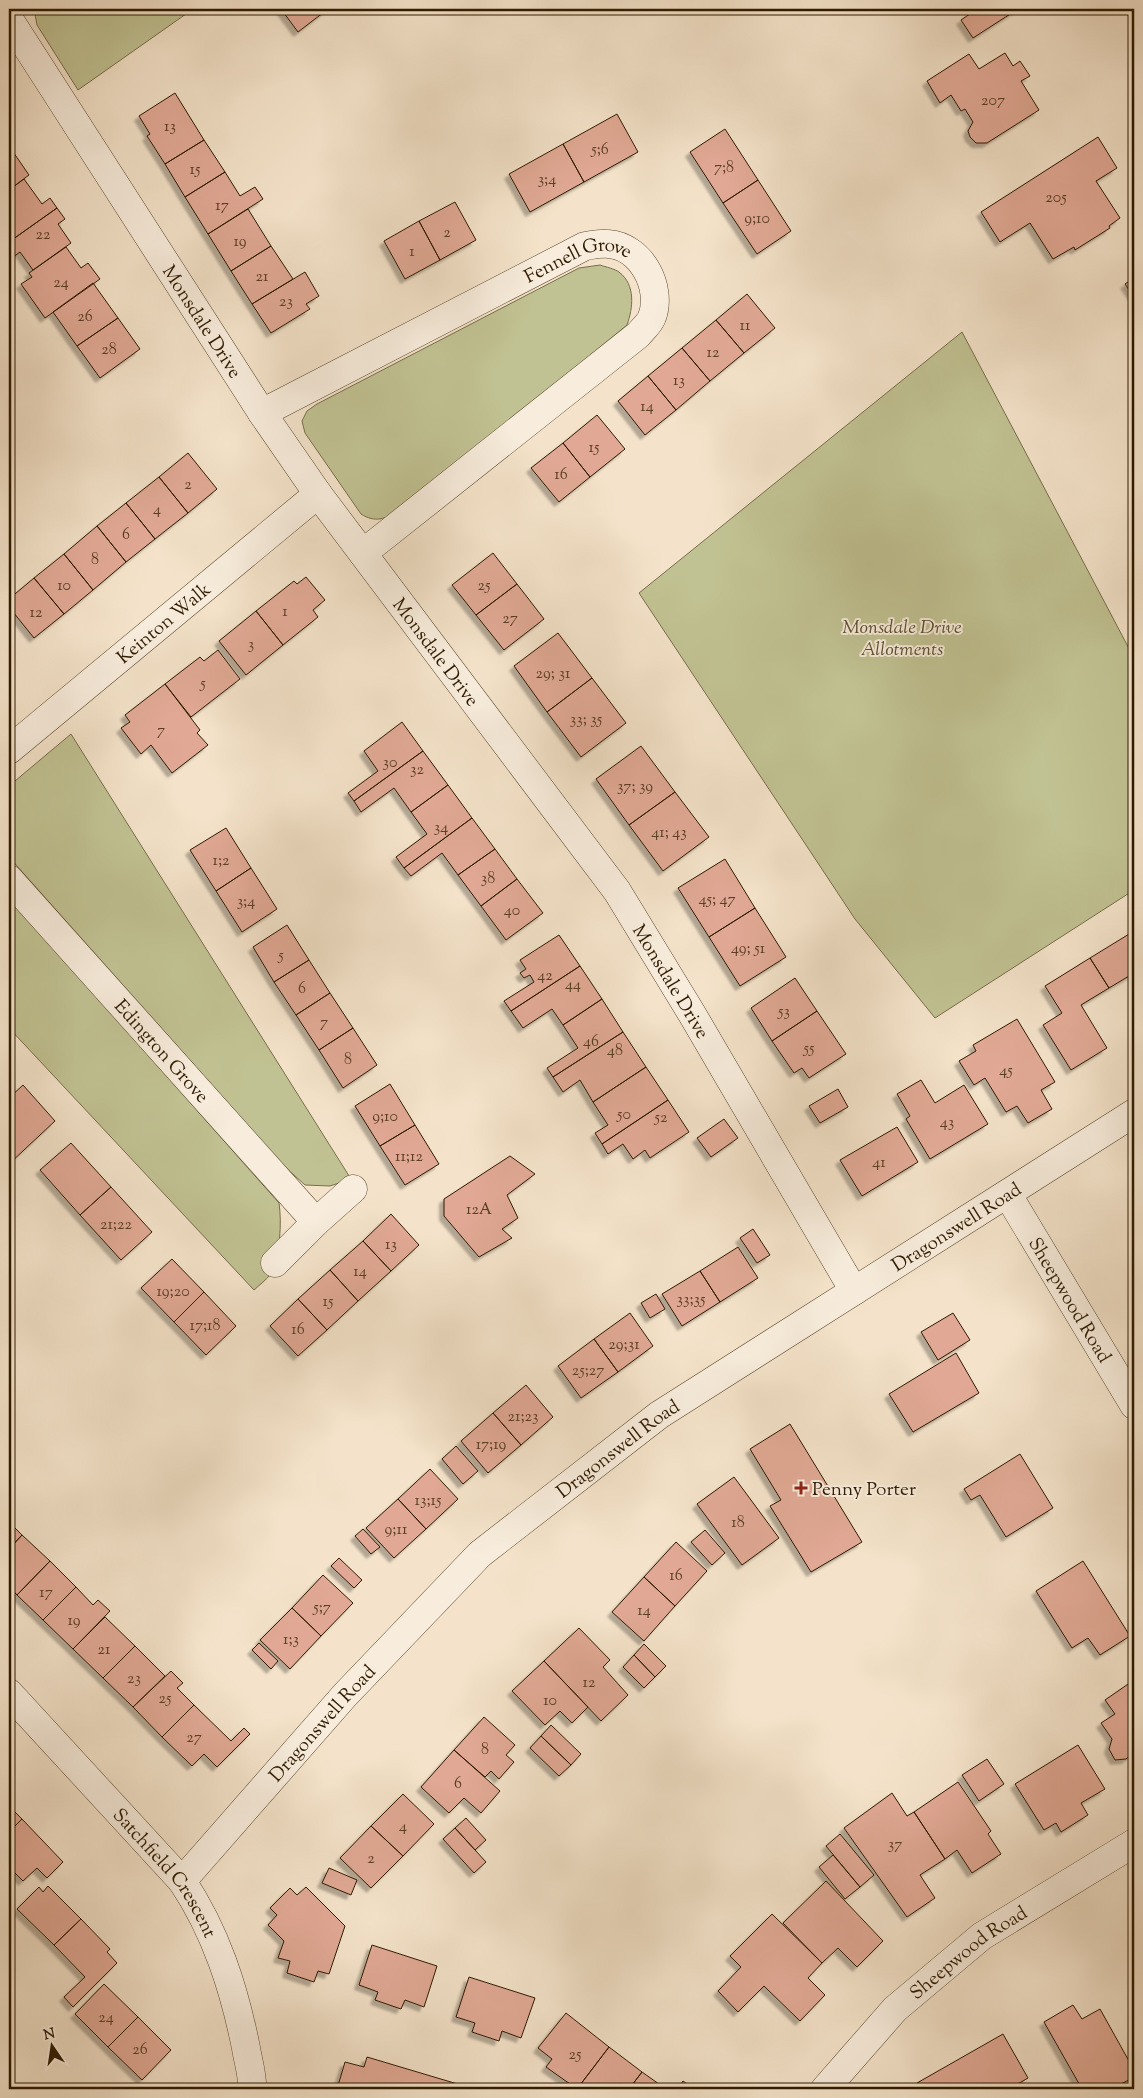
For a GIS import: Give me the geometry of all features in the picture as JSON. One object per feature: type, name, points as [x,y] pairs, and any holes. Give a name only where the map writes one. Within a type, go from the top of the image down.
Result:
[{"type":"street","name":"Monsdale Drive","points":[[9,19],[262,414],[318,494],[617,891],[692,1014],[854,1291]]},
{"type":"street","name":"Fennell Grove","points":[[262,414],[585,246],[609,244],[630,251],[644,266],[653,282],[655,302],[652,318],[638,335],[363,553]]},
{"type":"street","name":"Keinton Walk","points":[[11,744],[318,494]]},
{"type":"street","name":"Edington Grove","points":[[9,879],[316,1222]]},
{"type":"street","name":"Dragonswell Road","points":[[182,1881],[345,1695],[480,1554],[658,1415],[1008,1195],[1134,1113]]},
{"type":"street","points":[[276,1263],[316,1222],[353,1189]]},
{"type":"street","name":"Sheepwood Road","points":[[1008,1195],[1134,1405]]},
{"type":"street","name":"Satchfield Crescent","points":[[9,1693],[182,1881],[202,1911],[223,1960],[239,2011],[252,2089]]},
{"type":"street","name":"Sheepwood Road","points":[[825,2089],[895,2009],[982,1936],[1134,1843]]},
{"type":"green space","points":[[34,9],[193,9],[78,90],[37,25]]},
{"type":"green space","points":[[600,265],[619,272],[628,283],[631,290],[632,304],[627,325],[399,511],[380,519],[366,517],[361,514],[305,433],[302,421],[307,411],[317,404],[579,268]]},
{"type":"green space","name":"Monsdale Drive Allotments","points":[[962,332],[1134,658],[1134,890],[935,1018],[855,919],[639,593]]},
{"type":"green space","points":[[71,734],[351,1179],[330,1186],[305,1185],[284,1166],[9,857],[9,786]]},
{"type":"green space","points":[[9,898],[279,1203],[280,1229],[274,1266],[269,1276],[254,1290],[9,1028]]},
{"type":"building","points":[[281,9],[328,9],[298,32]]},
{"type":"building","points":[[977,9],[1018,9],[973,38],[961,20]]},
{"type":"building","points":[[1005,53],[1013,66],[1020,61],[1030,76],[1021,81],[1039,110],[987,143],[976,143],[970,137],[968,131],[973,122],[965,109],[961,111],[951,95],[940,103],[927,81],[969,54],[979,69]]},
{"type":"building","points":[[175,93],[204,140],[165,164],[147,136],[150,134],[139,116]]},
{"type":"building","points":[[617,114],[638,152],[584,182],[563,144]]},
{"type":"building","points":[[725,129],[758,180],[723,203],[690,152]]},
{"type":"building","points":[[1098,137],[1117,168],[1096,181],[1120,218],[1109,226],[1110,228],[1075,250],[1074,247],[1053,259],[1030,223],[1000,242],[981,212]]},
{"type":"building","points":[[204,140],[225,172],[185,197],[165,164]]},
{"type":"building","points":[[563,144],[584,182],[530,212],[509,174]]},
{"type":"building","points":[[9,146],[29,175],[9,190]]},
{"type":"building","points":[[225,172],[240,196],[255,187],[263,199],[208,234],[185,197]]},
{"type":"building","points":[[24,179],[42,204],[50,198],[57,208],[9,242],[9,190]]},
{"type":"building","points":[[758,180],[791,231],[757,254],[723,203]]},
{"type":"building","points":[[455,202],[476,240],[440,260],[419,221]]},
{"type":"building","points":[[57,208],[65,219],[58,224],[71,243],[33,270],[20,252],[9,260],[9,242]]},
{"type":"building","points":[[248,209],[271,246],[231,271],[208,234]]},
{"type":"building","points":[[419,221],[440,260],[405,279],[384,241]]},
{"type":"building","points":[[271,246],[293,279],[252,304],[231,271]]},
{"type":"building","points":[[66,247],[81,268],[88,263],[100,279],[45,318],[21,284],[32,277],[29,273]]},
{"type":"building","points":[[305,272],[319,296],[306,304],[310,309],[271,333],[252,304]]},
{"type":"building","points":[[1134,278],[1134,297],[1125,284]]},
{"type":"building","points":[[93,283],[118,318],[77,346],[53,312]]},
{"type":"building","points":[[747,294],[775,328],[744,353],[716,320]]},
{"type":"building","points":[[118,318],[140,349],[100,378],[77,346]]},
{"type":"building","points":[[716,320],[744,353],[710,381],[682,348]]},
{"type":"building","points":[[682,348],[710,381],[676,410],[648,376]]},
{"type":"building","points":[[648,376],[676,410],[645,435],[618,401]]},
{"type":"building","points":[[597,415],[625,449],[590,477],[563,443]]},
{"type":"building","points":[[563,443],[590,477],[559,502],[531,468]]},
{"type":"building","points":[[188,453],[217,489],[188,513],[159,477]]},
{"type":"building","points":[[159,477],[188,513],[155,539],[126,503]]},
{"type":"building","points":[[126,503],[155,539],[126,562],[97,526]]},
{"type":"building","points":[[97,526],[126,562],[93,590],[64,554]]},
{"type":"building","points":[[493,553],[517,584],[476,615],[452,585]]},
{"type":"building","points":[[64,554],[93,590],[64,614],[34,578]]},
{"type":"building","points":[[306,577],[325,600],[313,610],[318,617],[283,645],[256,611],[294,581],[297,584]]},
{"type":"building","points":[[34,578],[64,614],[34,638],[9,607],[9,599]]},
{"type":"building","points":[[517,584],[544,619],[504,650],[476,615]]},
{"type":"building","points":[[256,611],[283,645],[246,675],[219,641]]},
{"type":"building","points":[[558,633],[592,678],[547,712],[514,666]]},
{"type":"building","points":[[218,650],[240,679],[191,717],[165,684],[200,657],[204,661]]},
{"type":"building","points":[[592,678],[626,723],[581,757],[547,712]]},
{"type":"building","points":[[165,684],[200,730],[197,733],[208,745],[172,773],[151,745],[141,754],[121,728],[130,722],[125,715]]},
{"type":"building","points":[[402,722],[423,751],[354,801],[348,793],[378,771],[364,751]]},
{"type":"building","points":[[641,746],[675,792],[629,825],[596,779]]},
{"type":"building","points":[[423,751],[448,785],[411,812],[394,788],[361,812],[354,801]]},
{"type":"building","points":[[448,785],[472,818],[404,868],[396,857],[427,834],[411,812]]},
{"type":"building","points":[[675,792],[709,837],[663,871],[629,825]]},
{"type":"building","points":[[472,818],[495,849],[458,875],[442,853],[411,876],[404,868]]},
{"type":"building","points":[[226,828],[251,868],[216,891],[190,850]]},
{"type":"building","points":[[495,849],[517,879],[481,906],[458,875]]},
{"type":"building","points":[[725,859],[755,908],[709,937],[678,888]]},
{"type":"building","points":[[251,868],[277,909],[242,932],[216,891]]},
{"type":"building","points":[[517,879],[543,913],[506,940],[481,906]]},
{"type":"building","points":[[755,908],[786,957],[740,986],[709,937]]},
{"type":"building","points":[[287,925],[309,960],[274,982],[253,947]]},
{"type":"building","points":[[1134,931],[1134,973],[1109,988],[1090,958]]},
{"type":"building","points":[[559,935],[580,966],[511,1011],[504,1001],[534,982],[530,975],[524,978],[520,973],[526,969],[520,960]]},
{"type":"building","points":[[1090,958],[1109,988],[1081,1005],[1107,1048],[1071,1070],[1043,1025],[1062,1013],[1045,986]]},
{"type":"building","points":[[309,960],[330,993],[296,1015],[274,982]]},
{"type":"building","points":[[580,966],[602,999],[563,1025],[552,1009],[523,1028],[511,1011]]},
{"type":"building","points":[[795,978],[817,1011],[772,1041],[751,1008]]},
{"type":"building","points":[[330,993],[353,1028],[319,1050],[296,1015]]},
{"type":"building","points":[[602,999],[623,1032],[553,1077],[547,1068],[578,1048],[563,1025]]},
{"type":"building","points":[[817,1011],[846,1054],[809,1078],[802,1068],[794,1073],[772,1041]]},
{"type":"building","points":[[1017,1019],[1055,1082],[1041,1090],[1052,1109],[1028,1123],[1017,1106],[1006,1112],[985,1078],[974,1085],[959,1061],[976,1051],[973,1045]]},
{"type":"building","points":[[353,1028],[377,1065],[343,1088],[319,1050]]},
{"type":"building","points":[[623,1032],[646,1067],[593,1102],[580,1080],[563,1092],[553,1077]]},
{"type":"building","points":[[646,1067],[668,1100],[602,1144],[595,1133],[608,1125],[593,1102]]},
{"type":"building","points":[[921,1080],[935,1103],[964,1085],[988,1124],[930,1159],[906,1119],[910,1116],[897,1094]]},
{"type":"building","points":[[390,1084],[415,1125],[380,1146],[355,1106]]},
{"type":"building","points":[[23,1085],[55,1121],[9,1164],[9,1098]]},
{"type":"building","points":[[838,1089],[848,1107],[820,1123],[809,1106]]},
{"type":"building","points":[[668,1100],[689,1132],[650,1158],[645,1150],[633,1159],[623,1144],[608,1154],[602,1144]]},
{"type":"building","points":[[724,1119],[738,1138],[711,1157],[697,1138]]},
{"type":"building","points":[[415,1125],[439,1164],[405,1185],[380,1146]]},
{"type":"building","points":[[897,1127],[918,1162],[862,1196],[840,1160]]},
{"type":"building","points":[[71,1143],[111,1187],[80,1215],[40,1170]]},
{"type":"building","points":[[510,1156],[535,1174],[507,1195],[518,1218],[502,1229],[512,1238],[479,1257],[444,1216],[444,1199]]},
{"type":"building","points":[[111,1187],[152,1232],[121,1260],[80,1215]]},
{"type":"building","points":[[391,1214],[419,1245],[391,1271],[363,1241]]},
{"type":"building","points":[[753,1229],[770,1255],[757,1263],[740,1238]]},
{"type":"building","points":[[363,1241],[391,1271],[358,1301],[330,1270]]},
{"type":"building","points":[[738,1247],[758,1278],[720,1302],[700,1271]]},
{"type":"building","points":[[172,1259],[204,1292],[174,1322],[141,1288]]},
{"type":"building","points":[[330,1270],[358,1301],[327,1330],[298,1299]]},
{"type":"building","points":[[700,1271],[720,1302],[682,1326],[662,1294]]},
{"type":"building","points":[[204,1292],[236,1326],[206,1355],[174,1322]]},
{"type":"building","points":[[656,1294],[665,1309],[650,1318],[641,1303]]},
{"type":"building","points":[[298,1299],[327,1330],[298,1356],[270,1326]]},
{"type":"building","points":[[630,1313],[653,1346],[618,1372],[594,1339]]},
{"type":"building","points":[[953,1313],[970,1340],[938,1360],[921,1332]]},
{"type":"building","points":[[594,1339],[618,1372],[581,1398],[558,1366]]},
{"type":"building","points":[[956,1353],[979,1393],[913,1432],[889,1394]]},
{"type":"building","points":[[526,1385],[553,1417],[521,1445],[493,1413]]},
{"type":"building","points":[[493,1413],[521,1445],[488,1473],[461,1441]]},
{"type":"building","name":"Penny Porter","points":[[790,1424],[862,1542],[811,1572],[770,1506],[781,1500],[750,1449]]},
{"type":"building","points":[[456,1446],[478,1471],[463,1484],[442,1459]]},
{"type":"building","points":[[1020,1454],[1053,1508],[1006,1537],[980,1495],[971,1500],[964,1489]]},
{"type":"building","points":[[430,1469],[458,1499],[426,1529],[398,1499]]},
{"type":"building","points":[[734,1477],[779,1538],[742,1565],[697,1504]]},
{"type":"building","points":[[398,1499],[426,1529],[394,1558],[366,1528]]},
{"type":"building","points":[[9,1522],[22,1535],[9,1549]]},
{"type":"building","points":[[363,1529],[380,1547],[371,1554],[355,1536]]},
{"type":"building","points":[[705,1530],[725,1553],[712,1565],[691,1542]]},
{"type":"building","points":[[22,1535],[50,1561],[17,1595],[9,1586],[9,1549]]},
{"type":"building","points":[[676,1542],[707,1571],[675,1606],[644,1577]]},
{"type":"building","points":[[339,1558],[362,1580],[354,1588],[331,1566]]},
{"type":"building","points":[[50,1561],[76,1587],[43,1620],[17,1595]]},
{"type":"building","points":[[1083,1561],[1130,1636],[1100,1655],[1088,1638],[1072,1648],[1036,1591]]},
{"type":"building","points":[[323,1575],[353,1603],[321,1636],[292,1608]]},
{"type":"building","points":[[644,1577],[675,1606],[644,1641],[612,1612]]},
{"type":"building","points":[[76,1587],[93,1605],[98,1600],[110,1611],[73,1649],[43,1620]]},
{"type":"building","points":[[292,1608],[321,1636],[290,1669],[260,1640]]},
{"type":"building","points":[[105,1617],[135,1646],[103,1678],[73,1649]]},
{"type":"building","points":[[579,1628],[610,1660],[603,1667],[628,1695],[601,1721],[544,1661]]},
{"type":"building","points":[[259,1643],[278,1661],[271,1669],[252,1650]]},
{"type":"building","points":[[644,1644],[666,1666],[655,1677],[634,1655]]},
{"type":"building","points":[[135,1646],[165,1676],[133,1707],[103,1678]]},
{"type":"building","points":[[634,1655],[655,1677],[644,1688],[623,1667]]},
{"type":"building","points":[[544,1661],[588,1707],[572,1723],[560,1711],[545,1725],[512,1691]]},
{"type":"building","points":[[171,1671],[183,1683],[177,1688],[194,1705],[162,1737],[133,1707]]},
{"type":"building","points":[[1134,1680],[1134,1753],[1126,1759],[1115,1760],[1109,1749],[1112,1739],[1101,1723],[1115,1714],[1105,1700]]},
{"type":"building","points":[[194,1705],[231,1741],[244,1728],[250,1734],[217,1767],[204,1754],[192,1766],[162,1737]]},
{"type":"building","points":[[484,1717],[515,1745],[506,1755],[514,1762],[499,1779],[491,1771],[485,1777],[454,1750]]},
{"type":"building","points":[[551,1725],[581,1754],[571,1765],[541,1736]]},
{"type":"building","points":[[541,1736],[571,1765],[559,1776],[530,1748]]},
{"type":"building","points":[[1078,1745],[1105,1789],[1081,1803],[1088,1815],[1061,1832],[1056,1823],[1044,1830],[1015,1784]]},
{"type":"building","points":[[454,1750],[500,1791],[481,1813],[464,1798],[449,1813],[421,1787]]},
{"type":"building","points":[[987,1759],[1004,1784],[979,1801],[962,1775]]},
{"type":"building","points":[[958,1782],[991,1831],[988,1834],[1001,1854],[972,1873],[957,1850],[945,1859],[914,1812]]},
{"type":"building","points":[[892,1793],[907,1816],[914,1812],[945,1859],[920,1875],[935,1898],[907,1917],[844,1828]]},
{"type":"building","points":[[403,1794],[434,1824],[403,1856],[371,1826]]},
{"type":"building","points":[[9,1806],[22,1819],[9,1832]]},
{"type":"building","points":[[466,1818],[486,1840],[475,1850],[455,1828]]},
{"type":"building","points":[[22,1819],[63,1862],[47,1878],[37,1868],[23,1881],[9,1867],[9,1832]]},
{"type":"building","points":[[371,1826],[403,1856],[371,1888],[340,1858]]},
{"type":"building","points":[[455,1828],[486,1862],[474,1873],[443,1839]]},
{"type":"building","points":[[840,1834],[874,1875],[860,1887],[826,1846]]},
{"type":"building","points":[[833,1855],[860,1887],[845,1899],[819,1867]]},
{"type":"building","points":[[329,1868],[357,1880],[351,1895],[322,1883]]},
{"type":"building","points":[[826,1881],[883,1941],[857,1967],[838,1948],[822,1963],[783,1923]]},
{"type":"building","points":[[48,1886],[81,1919],[54,1945],[17,1909],[39,1887],[43,1892]]},
{"type":"building","points":[[306,1887],[345,1926],[329,1974],[318,1971],[314,1982],[287,1973],[290,1961],[278,1958],[284,1941],[268,1925],[277,1915],[270,1908],[290,1888],[297,1895]]},
{"type":"building","points":[[772,1914],[822,1963],[808,1978],[825,1995],[800,2021],[764,1986],[738,2012],[718,1991],[741,1967],[730,1956]]},
{"type":"building","points":[[81,1919],[110,1949],[107,1952],[117,1963],[73,2007],[64,1997],[85,1977],[54,1945]]},
{"type":"building","points":[[372,1945],[437,1966],[424,2007],[405,2000],[401,2009],[375,2000],[378,1992],[359,1985]]},
{"type":"building","points":[[469,1977],[535,1998],[521,2038],[502,2031],[499,2041],[472,2032],[475,2023],[456,2017]]},
{"type":"building","points":[[104,1984],[138,2017],[108,2047],[75,2014]]},
{"type":"building","points":[[1073,2005],[1082,2019],[1100,2009],[1134,2070],[1134,2077],[1112,2089],[1082,2089],[1044,2022]]},
{"type":"building","points":[[566,2013],[609,2047],[577,2089],[546,2067],[552,2059],[538,2048]]},
{"type":"building","points":[[138,2017],[171,2050],[142,2080],[108,2047]]},
{"type":"building","points":[[1003,2034],[1028,2078],[1009,2089],[920,2089],[917,2083]]},
{"type":"building","points":[[609,2047],[642,2072],[629,2089],[577,2089]]},
{"type":"building","points":[[367,2057],[471,2088],[337,2089],[345,2062],[364,2067]]},
{"type":"building","points":[[642,2072],[666,2089],[629,2089]]},
{"type":"building","points":[[683,2081],[694,2089],[677,2089]]},
{"type":"place","name":"Penny Porter","points":[[801,1488]]}]
